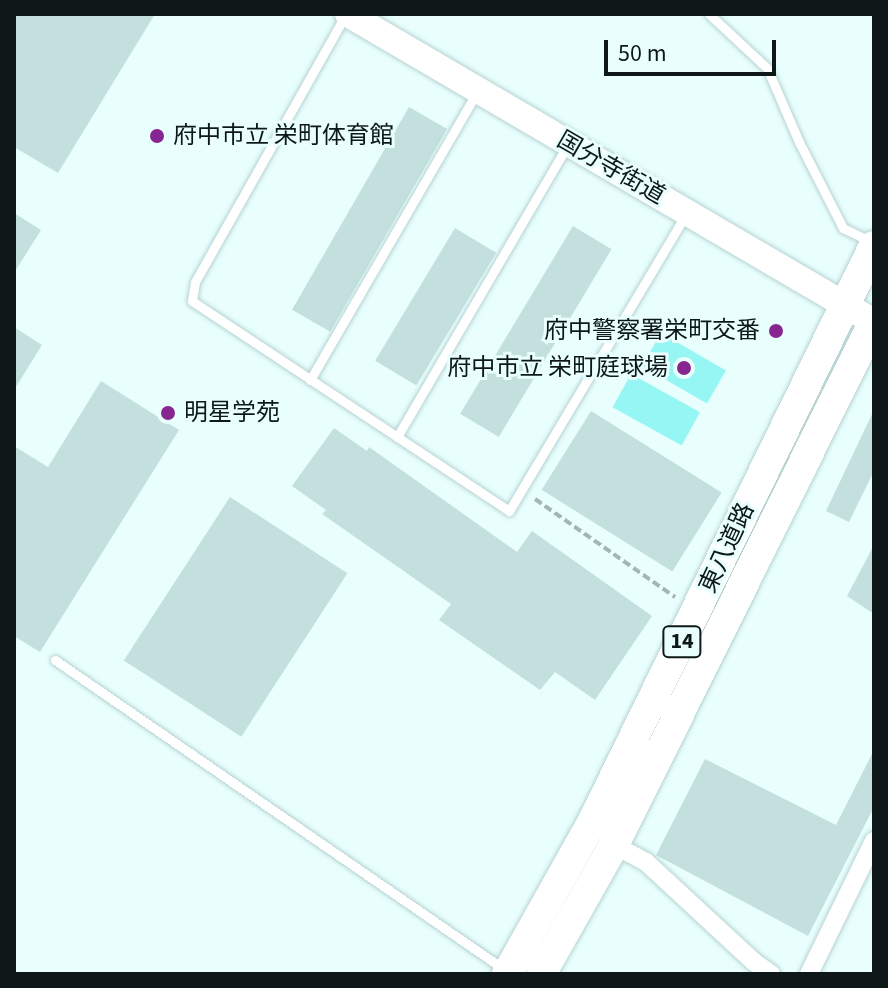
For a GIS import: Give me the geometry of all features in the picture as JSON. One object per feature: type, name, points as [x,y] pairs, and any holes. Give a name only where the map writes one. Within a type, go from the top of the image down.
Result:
[{"type":"main road","name":"国分寺街道","points":[[347,14],[874,321]]},
{"type":"main road","name":"東八道路","points":[[509,973],[593,821],[874,245]]},
{"type":"main road","name":"東八道路","points":[[541,974],[614,845],[874,321]]},
{"type":"street","points":[[809,974],[868,872],[874,841]]},
{"type":"street","points":[[614,845],[646,862],[771,974]]},
{"type":"lane","points":[[347,14],[195,282],[192,301],[509,511],[687,212]]},
{"type":"lane","points":[[709,14],[767,68],[799,142],[843,228],[874,245]]},
{"type":"lane","points":[[310,380],[478,90]]},
{"type":"lane","points":[[397,437],[569,143]]},
{"type":"lane","points":[[55,660],[509,973]]},
{"type":"path","points":[[520,489],[663,591],[699,609]]},
{"type":"shaded area","name":"府中市立 栄町庭球場","points":[[661,333],[726,370],[707,403],[642,366]]},
{"type":"shaded area","points":[[631,374],[700,412],[682,446],[613,407]]},
{"type":"building","points":[[14,14],[155,14],[58,173],[14,147]]},
{"type":"building","points":[[409,107],[447,129],[330,332],[292,310]]},
{"type":"building","points":[[14,213],[41,230],[14,273]]},
{"type":"building","points":[[573,226],[612,249],[499,437],[460,414]]},
{"type":"building","points":[[455,228],[496,253],[416,386],[375,361]]},
{"type":"building","points":[[14,327],[42,345],[14,390]]},
{"type":"building","points":[[101,381],[179,430],[40,652],[14,636],[14,446],[48,467]]},
{"type":"building","points":[[874,410],[874,471],[849,522],[826,511]]},
{"type":"building","points":[[591,411],[722,493],[672,571],[542,490]]},
{"type":"building","points":[[334,428],[367,451],[369,447],[517,552],[532,531],[652,616],[595,700],[555,672],[540,690],[439,620],[451,604],[322,514],[326,510],[292,486]]},
{"type":"building","points":[[230,497],[347,573],[241,737],[124,661]]},
{"type":"building","points":[[874,545],[874,614],[847,596]]},
{"type":"building","points":[[874,750],[874,807],[808,936],[656,855],[705,759],[836,825]]},
{"type":"place","name":"府中市立 栄町体育館","points":[[157,136]]},
{"type":"place","name":"府中警察署栄町交番","points":[[776,331]]},
{"type":"place","name":"府中市立 栄町庭球場","points":[[684,368]]},
{"type":"place","name":"明星学苑","points":[[168,413]]}]
